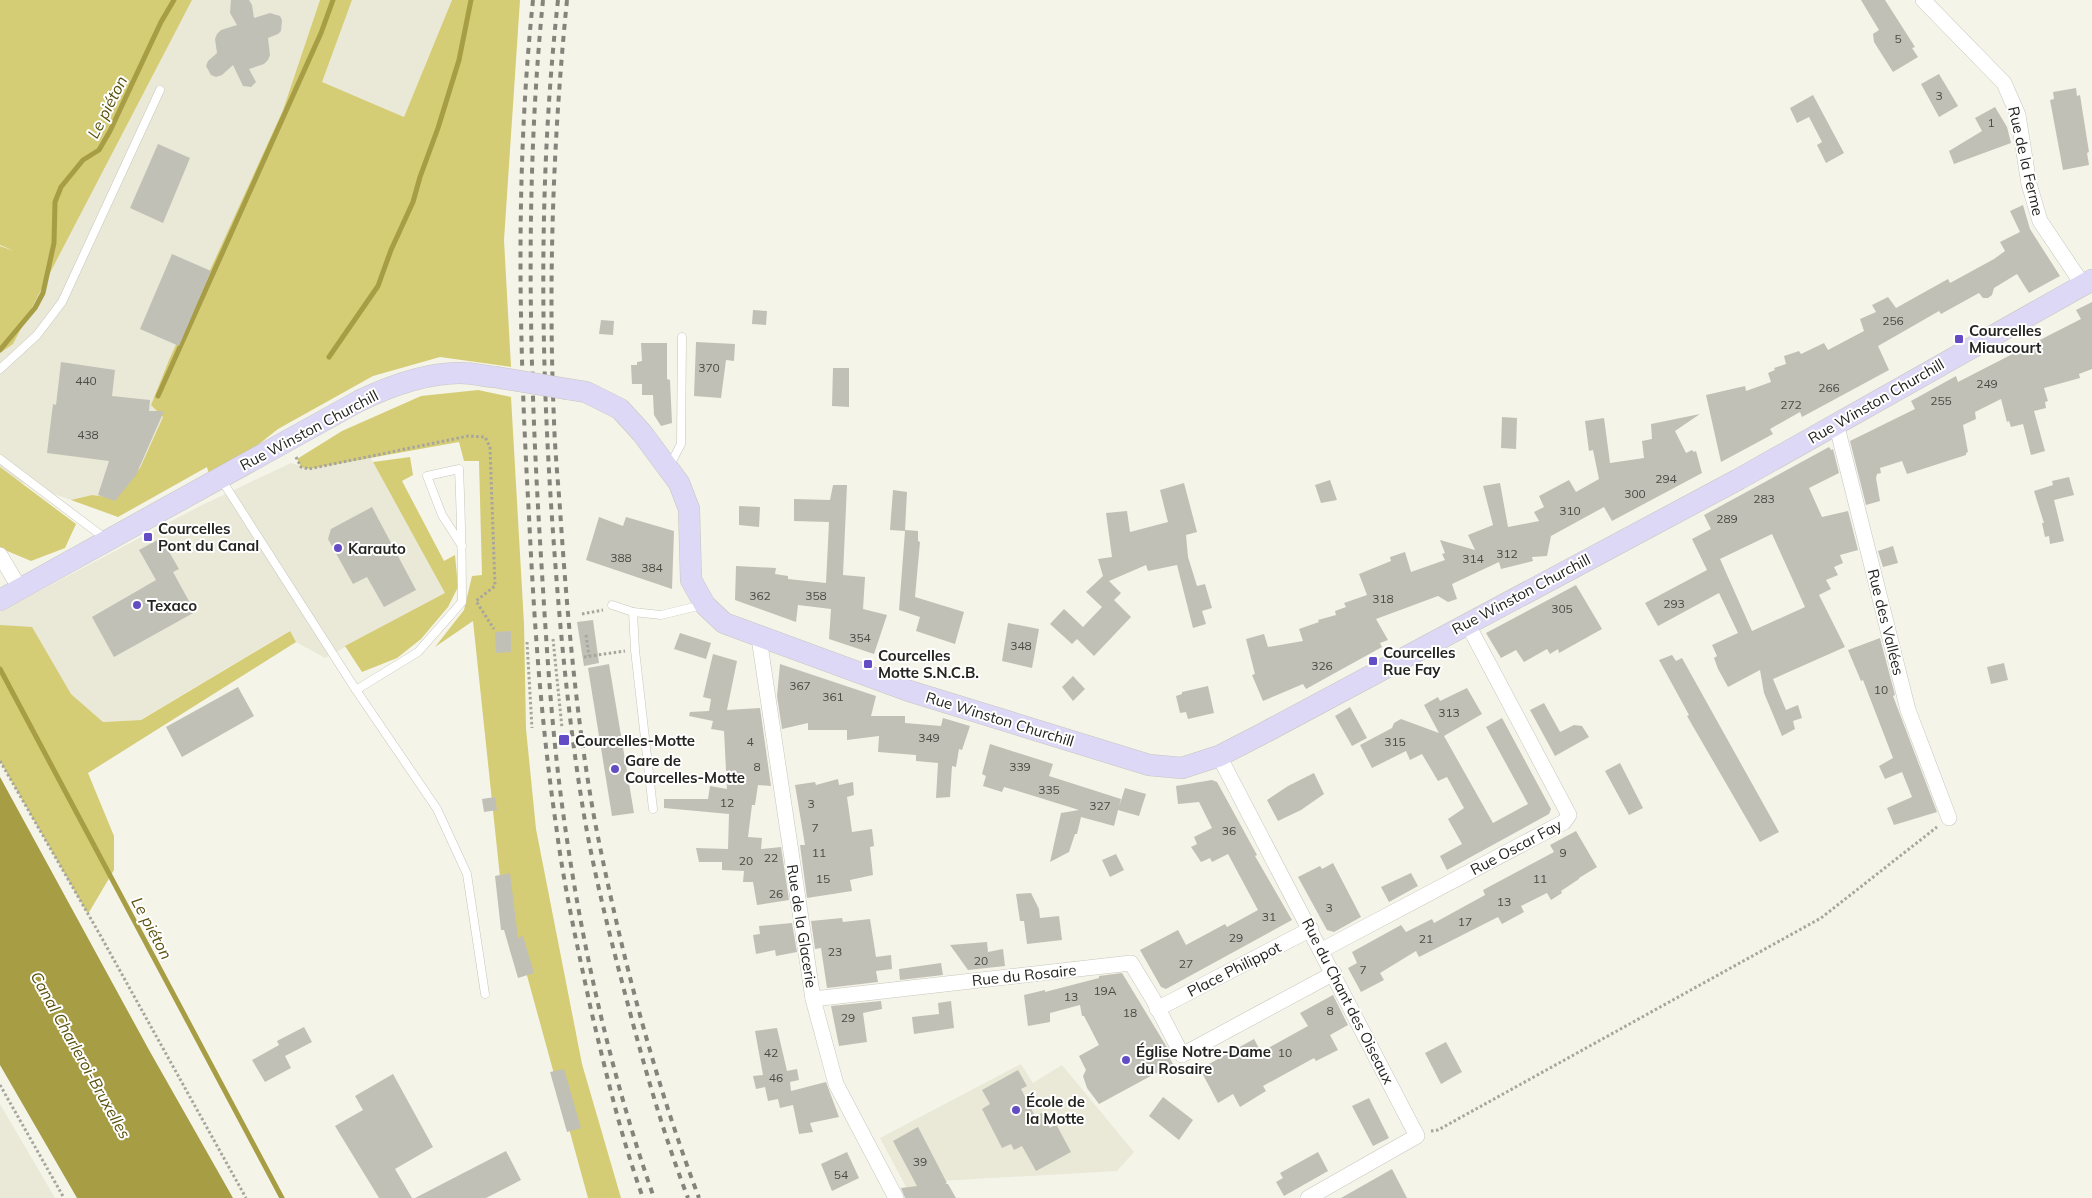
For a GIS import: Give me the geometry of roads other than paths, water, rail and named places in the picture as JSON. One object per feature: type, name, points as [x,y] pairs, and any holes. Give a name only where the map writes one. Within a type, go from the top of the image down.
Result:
[{"type":"main road","name":"Rue Winston Churchill","points":[[0,600],[106,539],[159,512],[334,414],[385,389],[420,378],[460,373],[495,377],[586,392],[620,409],[642,433],[680,483],[689,509],[692,580],[705,605],[724,623],[759,638],[795,648],[909,691],[1149,765],[1182,768],[1219,756],[1739,478],[2087,282]]},
{"type":"street","name":"Rue de la Ferme","points":[[1923,0],[2004,83],[2018,115],[2029,184],[2040,221],[2087,282]]},
{"type":"street","name":"Rue des Vallées","points":[[1836,423],[1908,710],[1949,818]]},
{"type":"street","points":[[0,554],[20,589]]},
{"type":"street","name":"Rue Oscar Fay","points":[[1322,950],[1564,822],[1570,815],[1466,623]]},
{"type":"street","name":"Rue de la Glacerie","points":[[759,638],[813,999],[836,1084],[896,1198]]},
{"type":"street","name":"Rue du Chant des Oiseaux","points":[[1219,756],[1334,973],[1417,1136],[1308,1198]]},
{"type":"street","name":"Place Philippot","points":[[1157,1009],[1310,929]]},
{"type":"street","name":"Rue du Rosaire","points":[[813,999],[1131,963],[1153,999],[1182,1055],[1334,973]]},
{"type":"lane","points":[[0,369],[37,335],[62,302],[160,90]]},
{"type":"lane","points":[[668,468],[681,444],[682,337]]},
{"type":"lane","points":[[0,459],[106,539]]},
{"type":"lane","points":[[356,690],[418,652],[462,602],[462,546],[459,470],[427,476],[442,515],[462,546]]},
{"type":"lane","points":[[220,477],[356,690],[437,810],[467,874],[485,994]]},
{"type":"lane","points":[[609,608],[662,615],[705,605]]},
{"type":"lane","points":[[633,612],[635,650],[653,809]]},
{"type":"water","name":"Canal Charleroi-Bruxelles","points":[[0,777],[149,1050],[233,1198],[77,1198],[0,1065]]},
{"type":"waterway","name":"Le piéton","points":[[0,350],[35,308],[43,293],[54,243],[55,202],[61,187],[83,160],[99,150],[110,131],[161,22],[174,0]]},
{"type":"waterway","points":[[158,396],[321,33],[333,0]]},
{"type":"waterway","points":[[329,357],[378,286],[391,250],[413,202],[459,60],[471,0]]},
{"type":"waterway","name":"Le piéton","points":[[0,669],[282,1198]]},
{"type":"railway","points":[[533,0],[523,129],[520,258],[523,387],[531,555],[542,710],[559,849],[576,941],[614,1105],[643,1198]]},
{"type":"railway","points":[[543,0],[533,135],[531,338],[544,612],[553,720],[560,791],[572,873],[590,967],[612,1061],[654,1198]]},
{"type":"railway","points":[[558,0],[547,129],[543,259],[548,453],[565,670],[585,821],[602,902],[652,1091],[688,1198]]},
{"type":"railway","points":[[567,0],[555,157],[552,368],[555,447],[574,674],[595,822],[615,917],[652,1059],[699,1198]]},
{"type":"place","name":"Courcelles Miaucourt","points":[[1959,339]]},
{"type":"place","name":"Courcelles Pont du Canal","points":[[148,537]]},
{"type":"place","name":"Karauto","points":[[338,548]]},
{"type":"place","name":"Texaco","points":[[137,605]]},
{"type":"place","name":"Courcelles Rue Fay","points":[[1373,661]]},
{"type":"place","name":"Courcelles Motte S.N.C.B.","points":[[868,664]]},
{"type":"place","name":"Courcelles-Motte","points":[[564,740]]},
{"type":"place","name":"Gare de Courcelles-Motte","points":[[615,769]]},
{"type":"place","name":"Église Notre-Dame du Rosaire","points":[[1126,1060]]},
{"type":"place","name":"École de la Motte","points":[[1016,1110]]}]
